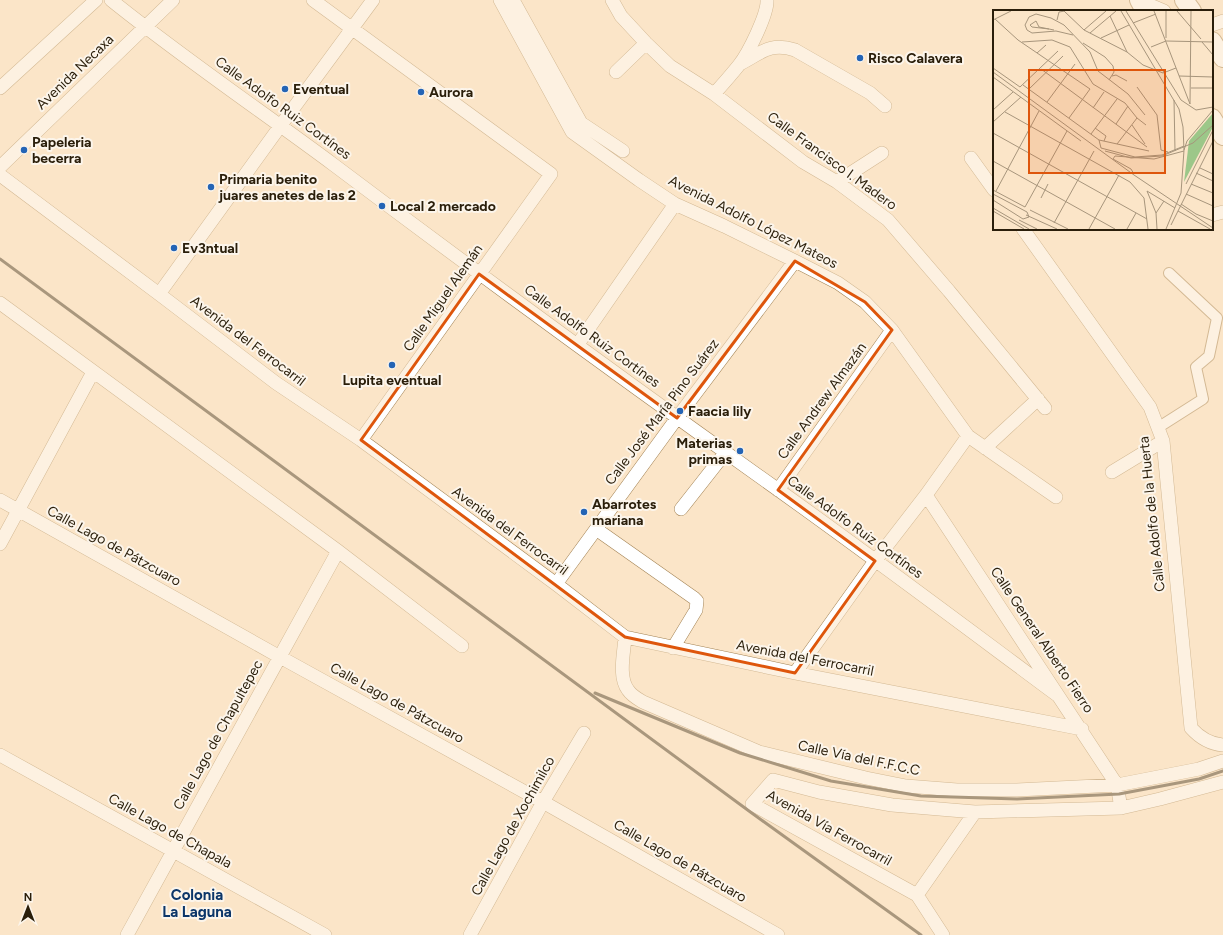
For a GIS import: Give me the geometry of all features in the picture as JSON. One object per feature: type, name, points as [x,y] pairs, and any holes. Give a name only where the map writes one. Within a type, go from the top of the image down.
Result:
[{"type":"main road","points":[[1139,0],[1144,10]]},
{"type":"main road","points":[[1184,0],[1191,10]]},
{"type":"main road","points":[[1213,43],[1223,58]]},
{"type":"main road","points":[[1213,120],[1223,136]]},
{"type":"street","points":[[0,88],[96,0]]},
{"type":"street","name":"Calle Adolfo Ruiz Cortínes","points":[[111,0],[145,27],[281,125],[479,274],[578,344],[1057,695]]},
{"type":"street","name":"Avenida Necaxa","points":[[0,167],[173,0]]},
{"type":"street","points":[[314,0],[352,28]]},
{"type":"street","points":[[159,294],[373,0]]},
{"type":"street","name":"Avenida Adolfo López Mateos","points":[[500,0],[572,132],[675,204],[724,226],[838,283],[865,302],[892,330],[968,436],[1056,497]]},
{"type":"street","points":[[513,0],[580,123],[622,151]]},
{"type":"street","name":"Calle Francisco I. Madero","points":[[612,0],[621,16],[670,66],[714,94],[804,162],[837,182],[888,220],[950,291],[1042,403],[985,448]]},
{"type":"street","points":[[714,94],[740,64],[762,22],[767,6],[766,0]]},
{"type":"street","points":[[1139,0],[1162,10]]},
{"type":"street","points":[[1213,25],[1223,21]]},
{"type":"street","name":"Calle Miguel Alemán","points":[[352,28],[551,174],[361,440]]},
{"type":"street","points":[[616,72],[646,43]]},
{"type":"street","points":[[740,64],[776,46],[786,47],[794,50],[870,93],[885,106]]},
{"type":"street","points":[[837,182],[882,153]]},
{"type":"street","points":[[971,158],[993,189]]},
{"type":"street","name":"Avenida del Ferrocarril","points":[[0,175],[276,383],[361,440],[556,584],[625,637],[795,673],[1082,729]]},
{"type":"street","points":[[578,344],[675,204]]},
{"type":"street","points":[[1213,215],[1223,212]]},
{"type":"street","name":"Calle Adolfo de la Huerta","points":[[1024,230],[1150,407],[1159,427],[1163,441],[1191,728],[1198,736],[1208,742],[1223,745]]},
{"type":"street","name":"Calle José María Pino Suárez","points":[[556,584],[677,418],[795,261]]},
{"type":"street","points":[[1159,427],[1203,399],[1196,367],[1209,356],[1220,318],[1169,273]]},
{"type":"street","points":[[0,303],[338,551],[462,646]]},
{"type":"street","name":"Calle Andrew Almazán","points":[[778,490],[892,330]]},
{"type":"street","points":[[0,544],[93,372]]},
{"type":"street","points":[[795,673],[968,436]]},
{"type":"street","points":[[1112,472],[1163,441]]},
{"type":"street","points":[[681,509],[725,453]]},
{"type":"street","name":"Calle General Alberto Fierro","points":[[926,495],[1057,695],[1082,729],[1118,784],[1121,808]]},
{"type":"street","name":"Calle Lago de Pátzcuaro","points":[[0,500],[543,802],[778,935]]},
{"type":"street","points":[[596,529],[697,601],[696,610],[673,648]]},
{"type":"street","name":"Calle Lago de Chapultepec","points":[[127,935],[338,551]]},
{"type":"street","name":"Calle Vía del F.F.C.C","points":[[625,637],[623,677],[626,686],[633,695],[643,702],[759,752],[866,778],[906,786],[957,790],[1017,790],[1118,784],[1199,769],[1223,761]]},
{"type":"street","name":"Calle Lago de Xochimilco","points":[[470,935],[543,802],[584,733]]},
{"type":"street","name":"Calle Lago de Chapala","points":[[0,755],[325,935]]},
{"type":"street","name":"Avenida Vía Ferrocarril","points":[[917,895],[752,804],[773,780],[819,792],[892,805],[975,812]]},
{"type":"street","points":[[943,935],[917,895],[975,812],[1121,808],[1223,782]]},
{"type":"highlighted area","points":[[795,261],[865,302],[892,330],[778,490],[875,561],[795,673],[625,637],[361,440],[479,274],[677,418]]},
{"type":"railway","points":[[0,259],[749,811],[921,935]]},
{"type":"railway","points":[[595,693],[740,753],[831,781],[921,796],[1017,799],[1119,794],[1199,779],[1223,771]]},
{"type":"place","name":"Risco Calavera","points":[[860,58]]},
{"type":"place","name":"Eventual","points":[[285,89]]},
{"type":"place","name":"Aurora","points":[[421,92]]},
{"type":"place","name":"Papeleria becerra","points":[[24,150]]},
{"type":"place","name":"Primaria benito juares anetes de las 2","points":[[211,187]]},
{"type":"place","name":"Local 2 mercado","points":[[382,206]]},
{"type":"place","name":"Ev3ntual","points":[[174,248]]},
{"type":"place","name":"Lupita eventual","points":[[392,365]]},
{"type":"place","name":"Faacia lily","points":[[680,411]]},
{"type":"place","name":"Materias primas","points":[[740,451]]},
{"type":"place","name":"Abarrotes mariana","points":[[584,512]]},
{"type":"district","name":"Colonia La Laguna","points":[[197,904]]}]
